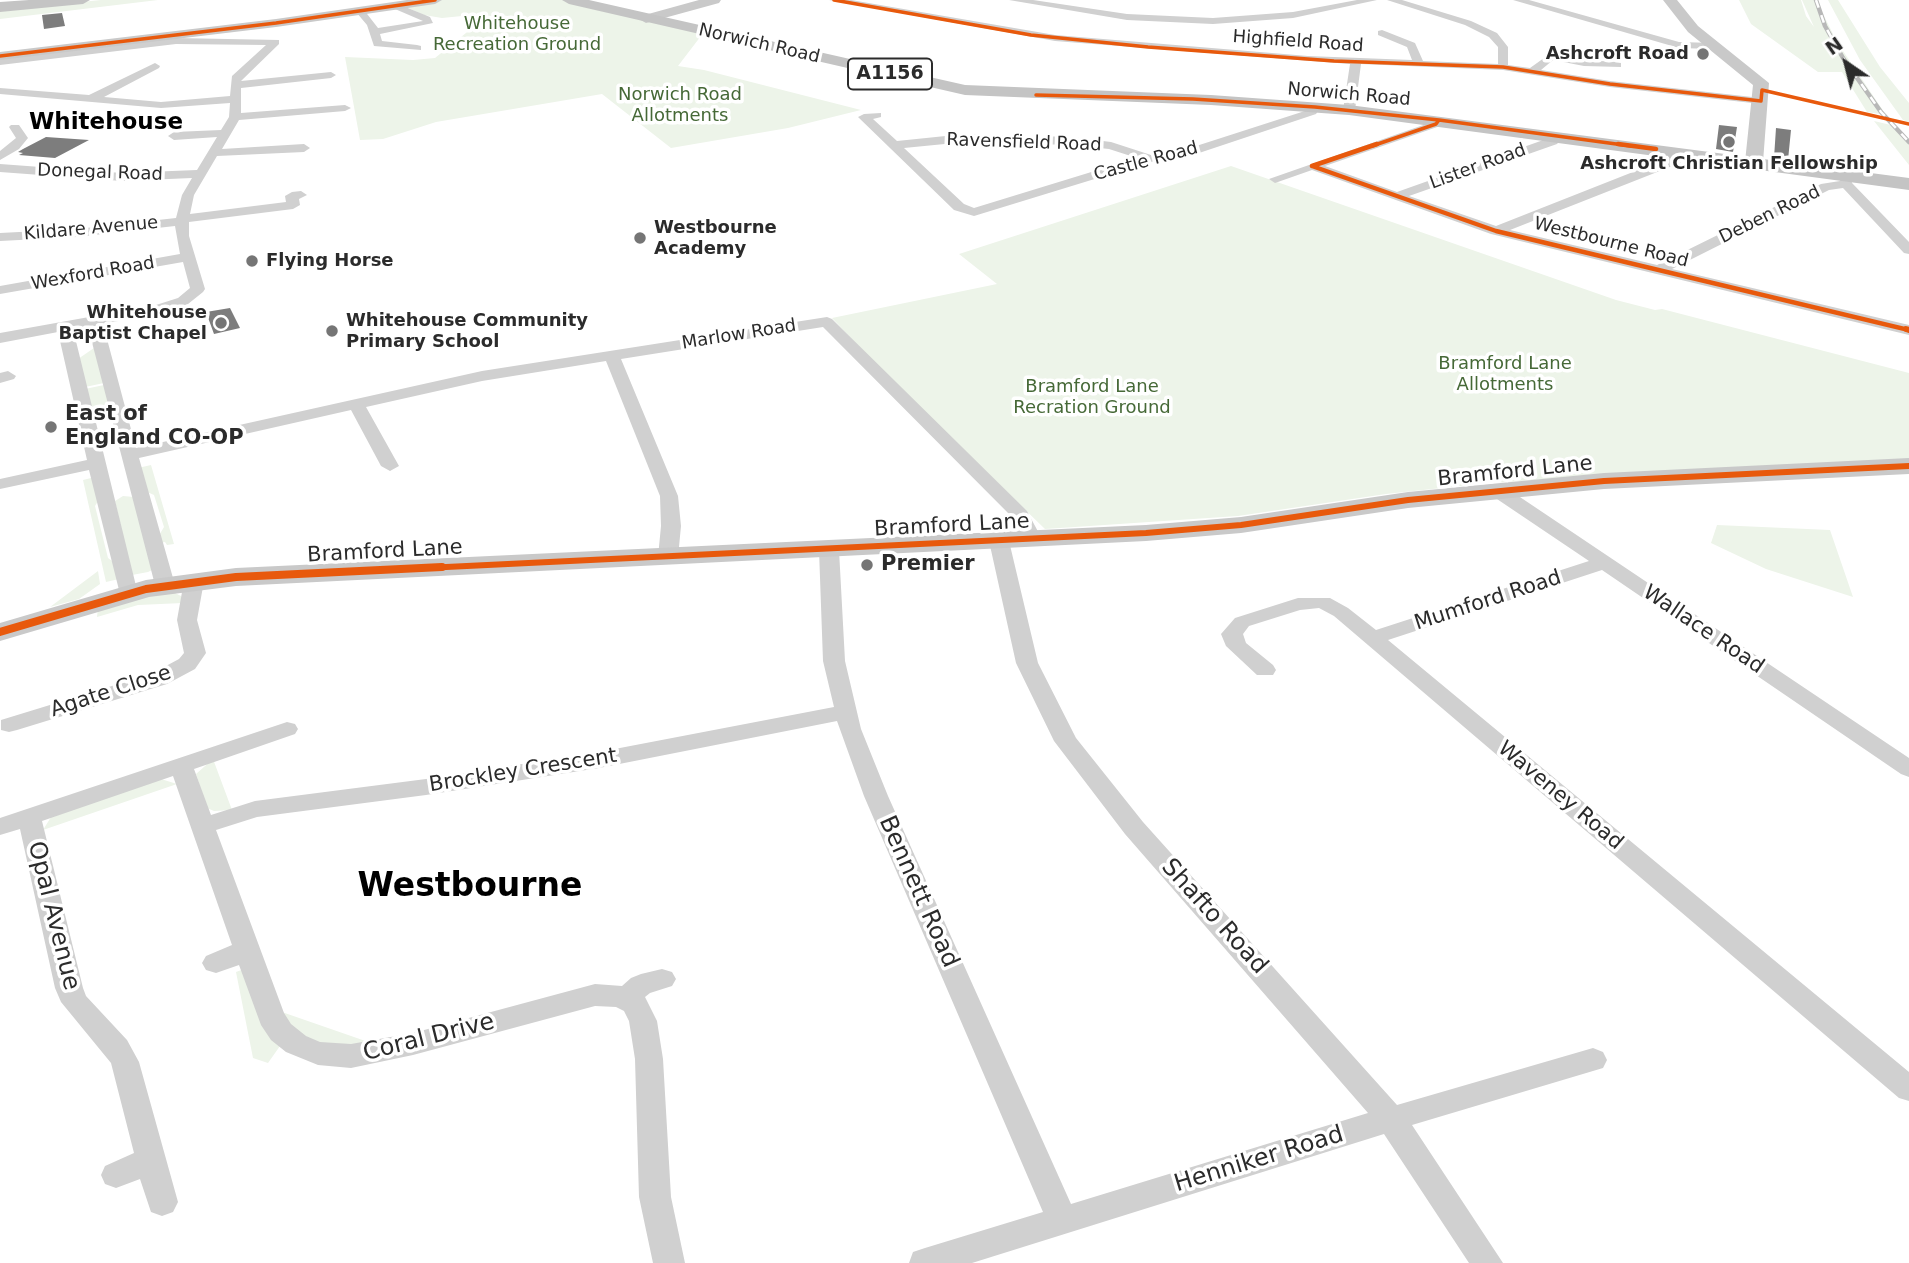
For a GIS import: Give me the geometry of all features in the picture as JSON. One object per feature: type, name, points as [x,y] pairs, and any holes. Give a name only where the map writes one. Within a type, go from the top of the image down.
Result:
[{"type":"main road","points":[[0,7],[83,0]]},
{"type":"main road","name":"Norwich Road","points":[[578,1],[646,19],[965,90],[1202,99],[1349,110],[1754,162],[1846,180],[1909,184]]},
{"type":"street","points":[[0,62],[435,0]]},
{"type":"street","points":[[646,19],[714,0]]},
{"type":"street","name":"Highfield Road","points":[[834,0],[1055,38],[1154,34],[1356,62],[1503,67],[1610,84],[1761,101]]},
{"type":"street","points":[[1014,0],[1110,15],[1154,34],[1213,21],[1269,18],[1372,0]]},
{"type":"street","points":[[1391,0],[1468,23],[1493,35],[1503,47],[1503,67]]},
{"type":"street","points":[[1518,0],[1734,60]]},
{"type":"street","points":[[1564,13],[1567,10],[1566,0]]},
{"type":"street","points":[[1670,0],[1684,20],[1761,83],[1754,162]]},
{"type":"street","points":[[374,32],[428,23],[427,19],[398,7]]},
{"type":"street","points":[[361,12],[371,21],[376,42],[379,44],[417,48]]},
{"type":"street","points":[[890,22],[910,14]]},
{"type":"street","points":[[1382,33],[1411,45],[1419,64]]},
{"type":"street","points":[[1038,52],[1055,38]]},
{"type":"street","points":[[0,56],[189,41],[267,40],[274,44],[239,75],[234,117],[188,195],[182,220],[186,257],[198,289],[189,297],[159,309],[0,338]]},
{"type":"street","points":[[1688,47],[1714,46]]},
{"type":"street","points":[[1532,72],[1551,56],[1584,63],[1617,65]]},
{"type":"street","points":[[1349,110],[1356,62]]},
{"type":"street","points":[[91,99],[117,88],[155,66]]},
{"type":"street","points":[[0,91],[161,105],[331,75]]},
{"type":"street","name":"Castle Road","points":[[895,145],[959,207],[974,212],[1152,159],[1192,151],[1311,112],[1315,107]]},
{"type":"street","points":[[234,117],[345,108]]},
{"type":"street","points":[[877,115],[864,117],[895,145]]},
{"type":"street","points":[[1275,179],[1436,124],[1439,120]]},
{"type":"street","points":[[0,156],[17,145],[22,138],[20,125],[1,128]]},
{"type":"street","points":[[169,137],[226,133]]},
{"type":"street","name":"Lister Road","points":[[1397,196],[1553,141],[1558,136]]},
{"type":"street","name":"Ravensfield Road","points":[[895,145],[965,138],[1071,141],[1111,146],[1152,159]]},
{"type":"street","points":[[214,153],[304,149]]},
{"type":"street","points":[[1496,232],[1676,160],[1681,152]]},
{"type":"street","name":"Westbourne Road","points":[[1312,166],[1496,232],[1909,331]]},
{"type":"street","name":"Donegal Road","points":[[0,168],[115,177],[199,174]]},
{"type":"street","points":[[1846,180],[1909,250]]},
{"type":"street","name":"Deben Road","points":[[1657,271],[1826,187],[1846,180]]},
{"type":"street","name":"Kildare Avenue","points":[[0,237],[65,234],[293,205],[292,196],[300,195]]},
{"type":"street","name":"Wexford Road","points":[[0,290],[186,257]]},
{"type":"street","points":[[95,321],[120,425],[165,585]]},
{"type":"street","name":"Marlow Road","points":[[129,455],[482,376],[827,322],[1020,515],[1032,540]]},
{"type":"street","points":[[64,326],[128,594]]},
{"type":"street","points":[[611,355],[669,496],[671,526],[668,557]]},
{"type":"street","points":[[356,404],[390,466]]},
{"type":"street","points":[[90,432],[120,425]]},
{"type":"street","points":[[0,484],[97,463]]},
{"type":"street","name":"Bramford Lane","points":[[0,632],[128,594],[194,581],[1032,540],[1241,525],[1408,500],[1604,481],[1909,466]]},
{"type":"street","points":[[106,495],[138,487]]},
{"type":"street","name":"Wallace Road","points":[[1498,491],[1909,769]]},
{"type":"street","name":"Shafto Road","points":[[999,541],[1027,663],[1066,741],[1134,828],[1391,1119],[1487,1263]]},
{"type":"street","name":"Bennett Road","points":[[829,550],[834,661],[844,712],[876,796],[1063,1221]]},
{"type":"street","name":"Mumford Road","points":[[1373,638],[1604,563]]},
{"type":"street","name":"Agate Close","points":[[24,724],[159,679],[187,664],[195,653],[187,620],[194,581]]},
{"type":"street","name":"Waveney Road","points":[[1265,670],[1237,646],[1232,634],[1242,622],[1298,604],[1323,602],[1341,612],[1909,1089]]},
{"type":"street","name":"Brockley Crescent","points":[[202,826],[255,809],[426,787],[599,760],[844,712]]},
{"type":"street","points":[[0,827],[181,766],[260,745],[287,729]]},
{"type":"street","name":"Coral Drive","points":[[181,766],[271,1017],[281,1032],[305,1048],[332,1056],[351,1056],[393,1049],[595,995],[626,998]]},
{"type":"street","name":"Opal Avenue","points":[[29,817],[72,996],[117,1048],[125,1062],[162,1202]]},
{"type":"street","points":[[216,963],[248,950]]},
{"type":"street","points":[[662,979],[641,985],[626,998],[637,1008],[645,1031],[650,1079],[655,1197],[669,1263]]},
{"type":"street","name":"Henniker Road","points":[[925,1263],[1391,1119],[1593,1060]]},
{"type":"street","points":[[116,1175],[151,1160]]},
{"type":"green space","points":[[101,0],[158,0],[0,19],[0,10]]},
{"type":"green space","points":[[432,0],[569,0],[704,32],[678,66],[704,70],[861,110],[788,128],[671,148],[602,94],[436,122],[383,139],[360,140],[345,57],[413,60],[435,58],[487,16],[482,14],[442,18],[424,15],[406,7]]},
{"type":"green space","points":[[1739,0],[1801,0],[1806,16],[1814,27],[1802,0],[1816,0],[1837,42],[1886,115],[1867,112],[1842,72],[1818,72],[1751,24]]},
{"type":"green space","points":[[1828,0],[1838,0],[1880,67],[1909,103],[1909,122],[1903,120],[1860,60]]},
{"type":"green space","points":[[1874,121],[1895,126],[1909,142],[1909,165]]},
{"type":"green space","points":[[1231,166],[1616,300],[1655,310],[1662,309],[1909,373],[1909,462],[1608,475],[1491,483],[1483,477],[1474,479],[1479,484],[1386,494],[1238,516],[1045,529],[883,372],[832,318],[997,284],[959,254]]},
{"type":"green space","points":[[94,348],[104,383],[85,387],[78,359]]},
{"type":"green space","points":[[104,385],[113,416],[93,421],[85,389]]},
{"type":"green space","points":[[151,465],[174,544],[160,543],[158,537],[164,527],[154,495],[145,491],[138,468]]},
{"type":"green space","points":[[95,477],[100,498],[95,506],[108,558],[115,563],[119,579],[106,582],[83,480]]},
{"type":"green space","points":[[123,496],[134,497],[154,569],[148,572],[132,575],[115,501]]},
{"type":"green space","points":[[1717,525],[1830,530],[1853,597],[1766,569],[1711,543]]},
{"type":"green space","points":[[98,571],[100,584],[79,599],[50,607]]},
{"type":"green space","points":[[175,593],[181,596],[183,603],[138,605],[97,617],[98,608],[122,600]]},
{"type":"green space","points":[[213,759],[232,810],[214,811],[207,808],[196,774]]},
{"type":"green space","points":[[161,779],[177,784],[43,830],[51,817]]},
{"type":"green space","points":[[244,969],[280,1046],[268,1063],[253,1058],[236,972]]},
{"type":"green space","points":[[279,1011],[377,1045],[350,1048],[316,1042],[296,1031]]},
{"type":"building","points":[[62,13],[65,26],[44,29],[42,15]]},
{"type":"building","points":[[1719,125],[1737,127],[1733,152],[1716,149]]},
{"type":"building","points":[[1776,128],[1791,130],[1788,160],[1774,158]]},
{"type":"building","points":[[46,137],[89,140],[55,158],[19,155],[23,153],[18,152]]},
{"type":"building","name":"Whitehouse Baptist Chapel","points":[[230,308],[240,328],[214,334],[206,312]]},
{"type":"railway","points":[[1816,0],[1825,26],[1843,58],[1881,112],[1909,142]]},
{"type":"cycle path","points":[[0,56],[276,23],[435,0]]},
{"type":"cycle path","points":[[834,0],[1031,35],[1148,47],[1334,61],[1503,67],[1610,84],[1761,101],[1762,90],[1909,124]]},
{"type":"cycle path","points":[[1036,95],[1193,99],[1315,107],[1439,120],[1656,149]]},
{"type":"cycle path","points":[[1312,166],[1436,124],[1439,120]]},
{"type":"cycle path","points":[[1312,166],[1496,231],[1909,330]]},
{"type":"cycle path","points":[[0,632],[146,589],[236,577],[1146,533],[1241,525],[1408,500],[1604,481],[1909,466]]},
{"type":"place","name":"Ashcroft Road","points":[[1703,54]]},
{"type":"place","name":"Ashcroft Christian Fellowship","points":[[1729,142]]},
{"type":"place","name":"Westbourne Academy","points":[[640,238]]},
{"type":"place","name":"Flying Horse","points":[[252,261]]},
{"type":"place","name":"Whitehouse Baptist Chapel","points":[[221,323]]},
{"type":"place","name":"Whitehouse Community Primary School","points":[[332,331]]},
{"type":"place","name":"East of England CO-OP","points":[[51,427]]},
{"type":"place","name":"Premier","points":[[867,565]]},
{"type":"district","name":"Whitehouse","points":[[106,123]]},
{"type":"district","name":"Westbourne","points":[[470,887]]},
{"type":"park label","name":"Whitehouse Recreation Ground","points":[[517,34]]},
{"type":"park label","name":"Norwich Road Allotments","points":[[680,105]]},
{"type":"park label","name":"Bramford Lane Allotments","points":[[1505,374]]},
{"type":"park label","name":"Bramford Lane Recration Ground","points":[[1092,397]]}]
